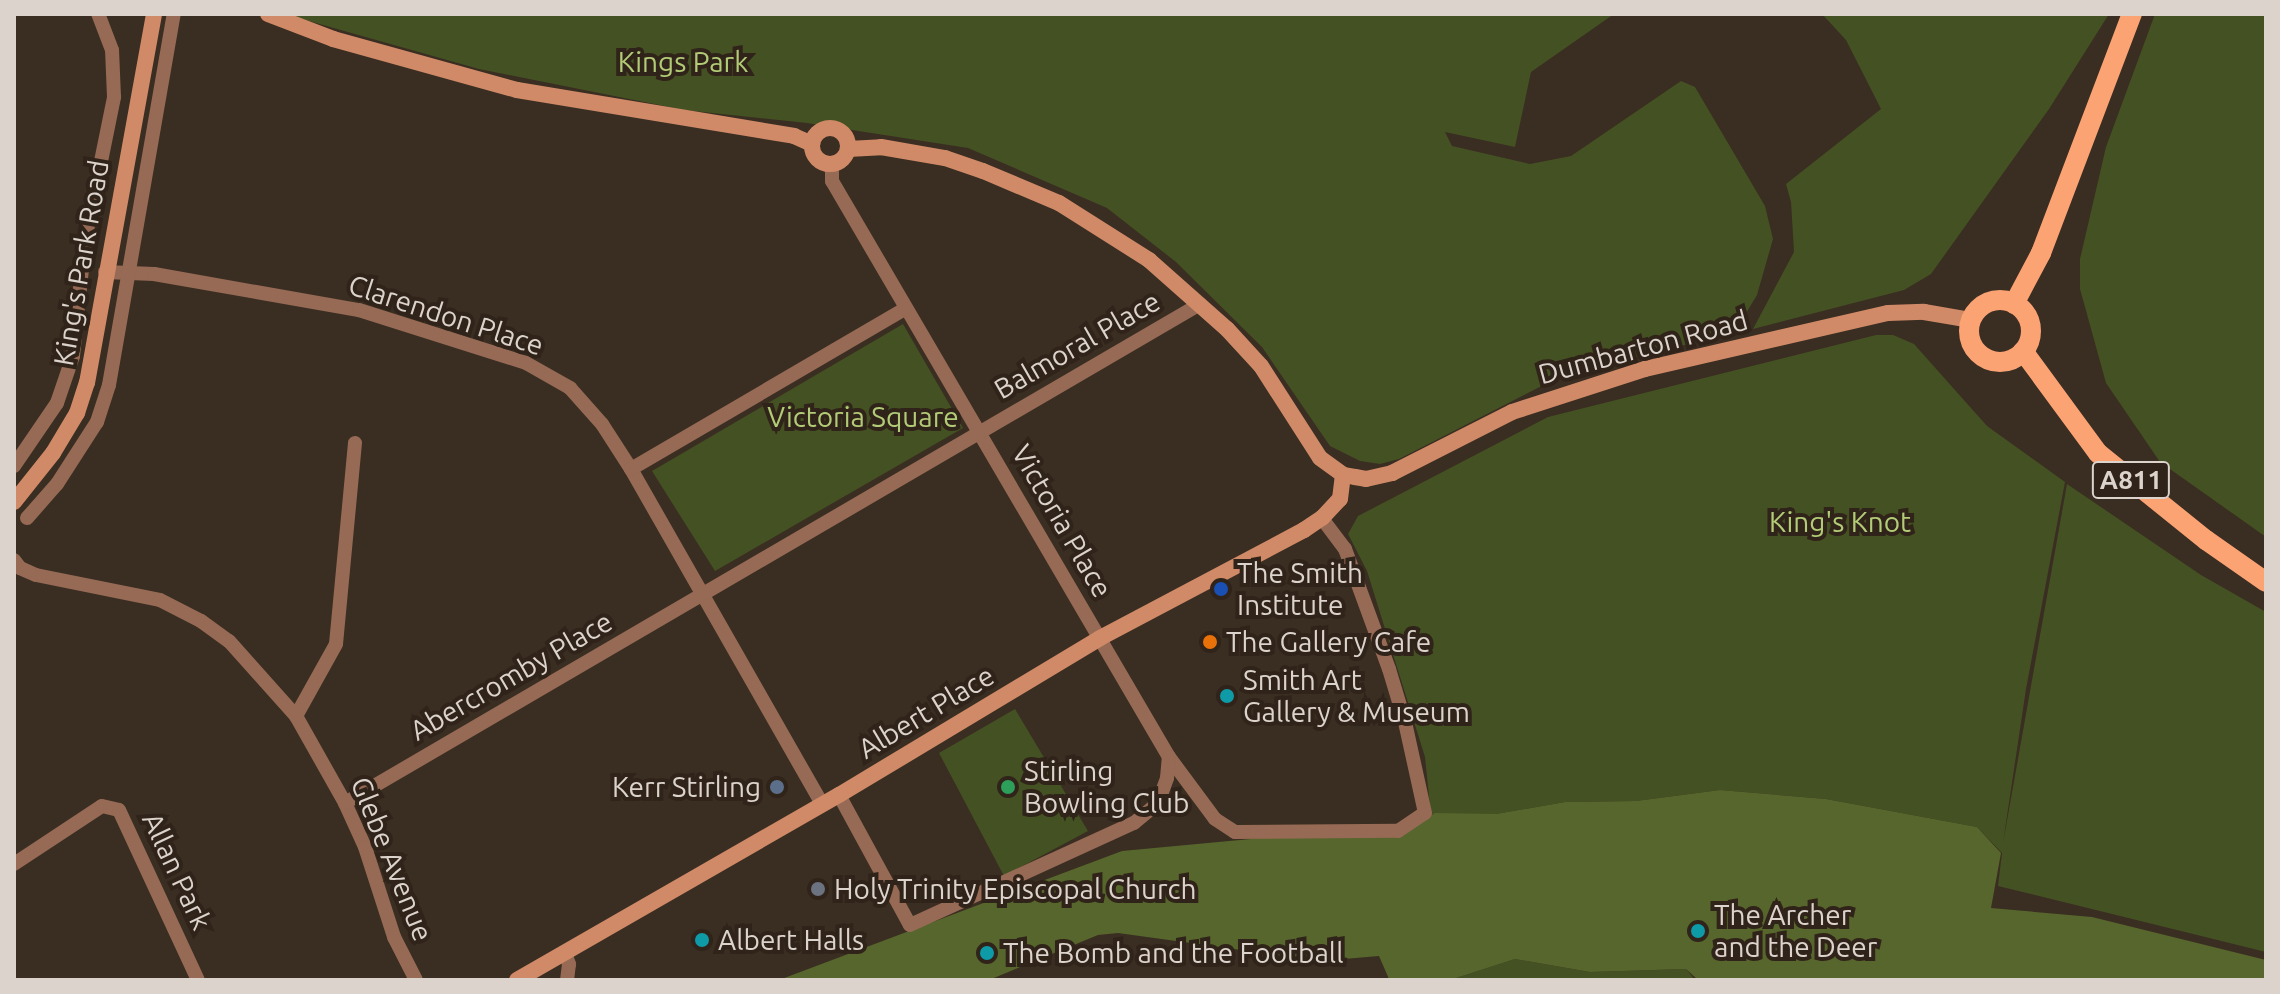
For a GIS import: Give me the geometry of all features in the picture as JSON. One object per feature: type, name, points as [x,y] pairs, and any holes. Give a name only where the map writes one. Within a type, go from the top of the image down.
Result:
[{"type":"main road","name":"King's Park Road","points":[[14,502],[53,453],[77,413],[87,383],[154,14]]},
{"type":"main road","points":[[268,14],[333,39],[517,90],[794,136],[812,144]]},
{"type":"main road","points":[[2014,304],[2041,253],[2132,14]]},
{"type":"main road","points":[[832,128],[843,133],[848,149],[842,159],[832,164],[817,159],[812,144],[816,134],[832,128]]},
{"type":"main road","points":[[848,149],[881,147],[945,158],[1016,184],[1059,203],[1149,260],[1200,304],[1261,366],[1316,454],[1343,475],[1340,499],[1322,518]]},
{"type":"main road","points":[[1994,301],[2014,304],[2030,326],[2023,351],[2005,362],[1984,358],[1972,345],[1971,320],[1984,304],[1994,301]]},
{"type":"main road","name":"Dumbarton Road","points":[[1343,475],[1380,477],[1512,412],[1645,369],[1888,313],[1924,312],[1971,320]]},
{"type":"main road","name":"A811","points":[[2023,351],[2098,453],[2195,532],[2266,582]]},
{"type":"main road","name":"Albert Place","points":[[517,980],[839,795],[1100,638],[1322,518]]},
{"type":"street","points":[[14,466],[57,403],[73,356],[85,240],[114,97],[112,50],[98,14]]},
{"type":"street","points":[[27,518],[57,484],[97,422],[109,385],[174,14]]},
{"type":"street","points":[[704,595],[979,431],[832,181],[832,164]]},
{"type":"street","name":"Clarendon Place","points":[[105,272],[168,276],[359,310],[526,363],[570,388],[602,424],[631,469],[822,804]]},
{"type":"street","name":"Balmoral Place","points":[[979,431],[1200,304]]},
{"type":"street","points":[[631,469],[905,309]]},
{"type":"street","name":"Victoria Place","points":[[979,431],[1169,757],[1215,819],[1235,832],[1398,831],[1425,813],[1405,722],[1389,669],[1345,549],[1322,518]]},
{"type":"street","points":[[296,716],[336,644],[355,443]]},
{"type":"street","name":"Glebe Avenue","points":[[14,560],[20,568],[36,575],[160,600],[201,621],[229,641],[296,716],[345,803],[365,847],[394,937],[416,980]]},
{"type":"street","name":"Abercromby Place","points":[[345,803],[704,595]]},
{"type":"street","points":[[839,795],[910,925],[1134,823],[1158,803],[1167,778],[1169,757]]},
{"type":"street","name":"Allan Park","points":[[14,864],[102,806],[119,810],[198,980]]},
{"type":"street","points":[[565,953],[570,972],[567,980]]},
{"type":"green space","name":"Kings Park","points":[[284,14],[1614,14],[1531,72],[1515,147],[1445,132],[1452,146],[1530,164],[1571,156],[1681,81],[1695,87],[1765,206],[1773,239],[1757,295],[1734,333],[1565,374],[1399,459],[1380,464],[1360,461],[1330,446],[1262,347],[1176,262],[1107,208],[968,148],[807,123],[684,110],[479,69]]},
{"type":"green space","points":[[1822,14],[2109,14],[2049,109],[1931,274],[1904,290],[1753,329],[1794,252],[1791,202],[1786,184],[1881,109],[1846,40]]},
{"type":"green space","points":[[2155,14],[2266,14],[2266,537],[2160,462],[2106,383],[2080,289],[2080,259],[2106,147]]},
{"type":"green space","name":"Victoria Square","points":[[903,324],[963,428],[715,571],[652,471]]},
{"type":"green space","name":"King's Knot","points":[[1876,335],[1893,335],[1914,344],[1987,426],[2065,482],[2026,689],[2003,843],[2067,484],[2201,575],[2266,612],[2266,952],[1998,886],[2002,853],[1977,827],[1826,799],[1720,790],[1636,801],[1565,802],[1496,814],[1431,816],[1425,757],[1367,571],[1348,534],[1358,516],[1548,417]]},
{"type":"green space","points":[[1015,709],[1088,831],[1004,876],[939,753]]},
{"type":"green space","points":[[1720,790],[1826,799],[1977,827],[2001,853],[1991,908],[2092,917],[2266,960],[2266,980],[1698,980],[1686,969],[1590,972],[1515,959],[1450,980],[1389,979],[1379,956],[1320,961],[1118,933],[1098,935],[989,980],[779,980],[1122,851],[1273,837],[1402,835],[1435,813],[1496,814],[1565,802],[1636,801]]},
{"type":"green space","points":[[1515,959],[1590,972],[1686,969],[1695,980],[1450,980]]},
{"type":"place","name":"The Smith Institute","points":[[1221,589]]},
{"type":"place","name":"The Gallery Cafe","points":[[1210,642]]},
{"type":"place","name":"Smith Art Gallery & Museum","points":[[1227,696]]},
{"type":"place","name":"Kerr Stirling","points":[[777,787]]},
{"type":"place","name":"Stirling Bowling Club","points":[[1008,787]]},
{"type":"place","name":"Holy Trinity Episcopal Church","points":[[818,889]]},
{"type":"place","name":"The Archer and the Deer","points":[[1698,931]]},
{"type":"place","name":"Albert Halls","points":[[702,940]]},
{"type":"place","name":"The Bomb and the Football","points":[[987,953]]}]
